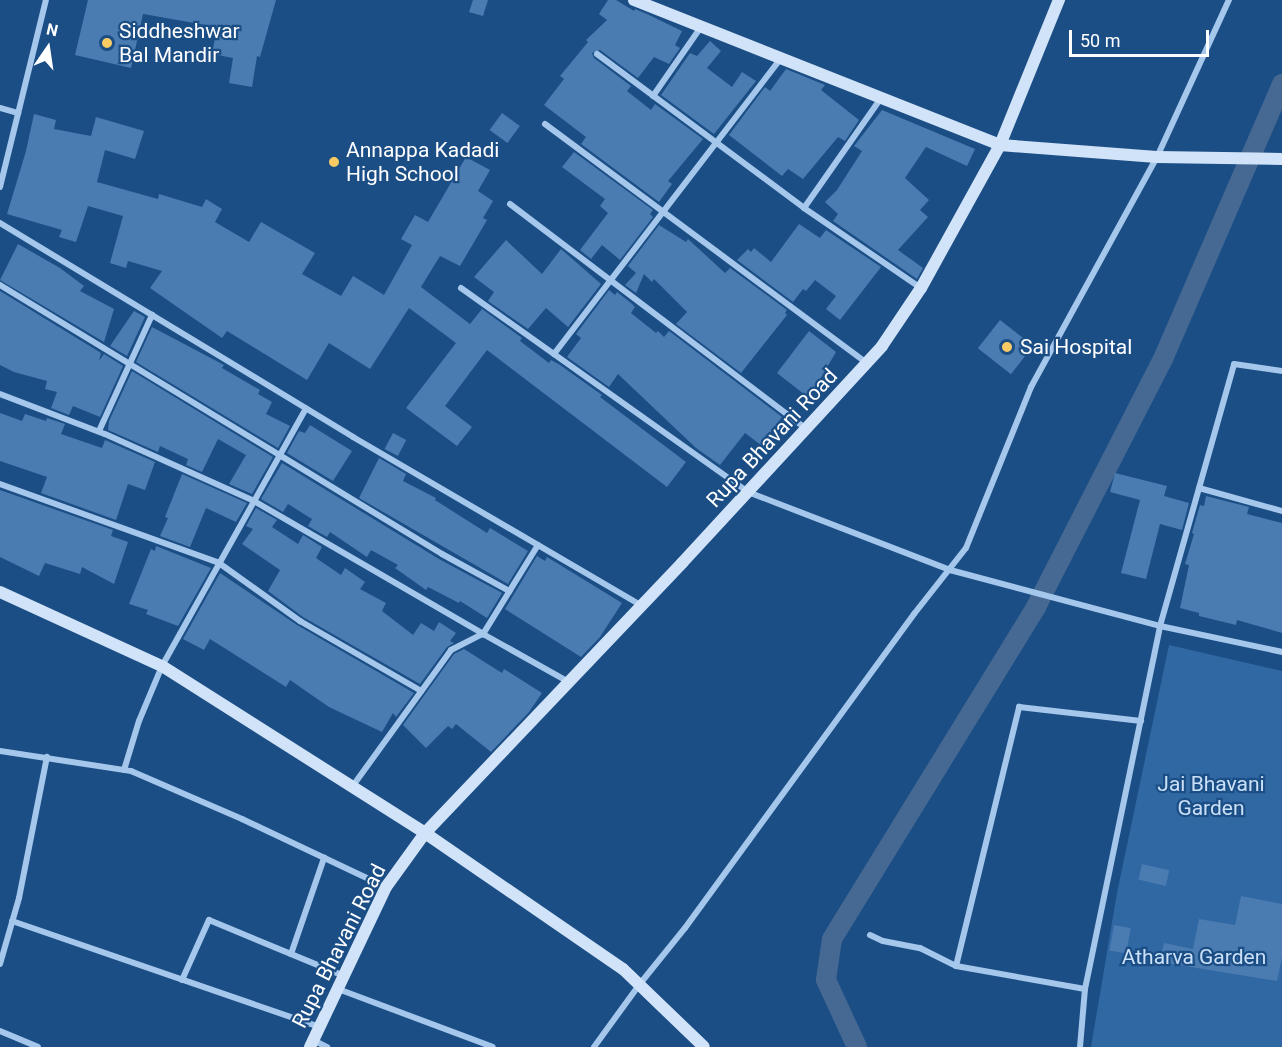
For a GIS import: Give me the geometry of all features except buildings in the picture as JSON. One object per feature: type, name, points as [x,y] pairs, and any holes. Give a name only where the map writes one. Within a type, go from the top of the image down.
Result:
[{"type":"street","points":[[0,187],[46,0]]},
{"type":"street","points":[[634,0],[1000,145],[1157,157],[1265,160],[1282,158]]},
{"type":"street","name":"Rupa Bhavani Road","points":[[312,1044],[386,887],[425,833],[868,364],[921,288],[1000,145],[1059,0]]},
{"type":"street","points":[[594,1047],[639,985],[685,928],[823,736],[966,548],[1031,387],[1157,157],[1229,0]]},
{"type":"street","points":[[653,96],[702,27]]},
{"type":"street","points":[[597,54],[804,208],[921,288]]},
{"type":"street","points":[[554,354],[780,58]]},
{"type":"street","points":[[804,208],[881,98]]},
{"type":"street","points":[[0,108],[18,113]]},
{"type":"street","points":[[545,124],[868,364]]},
{"type":"street","points":[[510,204],[807,429]]},
{"type":"street","points":[[0,223],[306,408],[642,605]]},
{"type":"street","points":[[0,285],[442,554],[509,591]]},
{"type":"street","points":[[461,288],[748,492],[950,570],[1160,626],[1282,652]]},
{"type":"street","points":[[99,431],[152,315]]},
{"type":"street","points":[[1080,1047],[1085,988],[1160,626],[1234,364],[1282,371]]},
{"type":"street","points":[[0,394],[99,431],[254,501],[569,682]]},
{"type":"street","points":[[124,770],[139,721],[162,666],[306,408]]},
{"type":"street","points":[[0,484],[219,563],[300,621],[421,691]]},
{"type":"street","points":[[1199,488],[1282,511]]},
{"type":"street","points":[[352,787],[451,650],[483,633],[538,545]]},
{"type":"street","points":[[0,592],[162,666],[425,833],[623,969],[704,1047]]},
{"type":"street","points":[[957,966],[1018,707],[1141,721]]},
{"type":"street","points":[[0,751],[124,770],[242,819],[386,887]]},
{"type":"street","points":[[0,963],[12,921],[47,757]]},
{"type":"street","points":[[291,954],[324,858]]},
{"type":"street","points":[[182,980],[209,920],[344,976]]},
{"type":"street","points":[[12,921],[320,1027]]},
{"type":"street","points":[[870,935],[883,941],[920,948],[957,966],[1085,988]]},
{"type":"street","points":[[338,988],[492,1047]]},
{"type":"street","points":[[0,1031],[38,1047]]},
{"type":"street","points":[[312,1044],[327,1047]]},
{"type":"green space","name":"Atharva Garden","points":[[1169,645],[1282,671],[1282,1047],[1091,1047],[1117,893]]},
{"type":"waterway","points":[[857,1047],[826,980],[832,939],[1036,607],[1163,359],[1282,84]]},
{"type":"place","name":"Siddheshwar Bal Mandir","points":[[107,43]]},
{"type":"place","name":"Annappa Kadadi High School","points":[[334,162]]},
{"type":"place","name":"Sai Hospital","points":[[1007,347]]},
{"type":"park label","name":"Jai Bhavani Garden","points":[[1211,796]]}]
